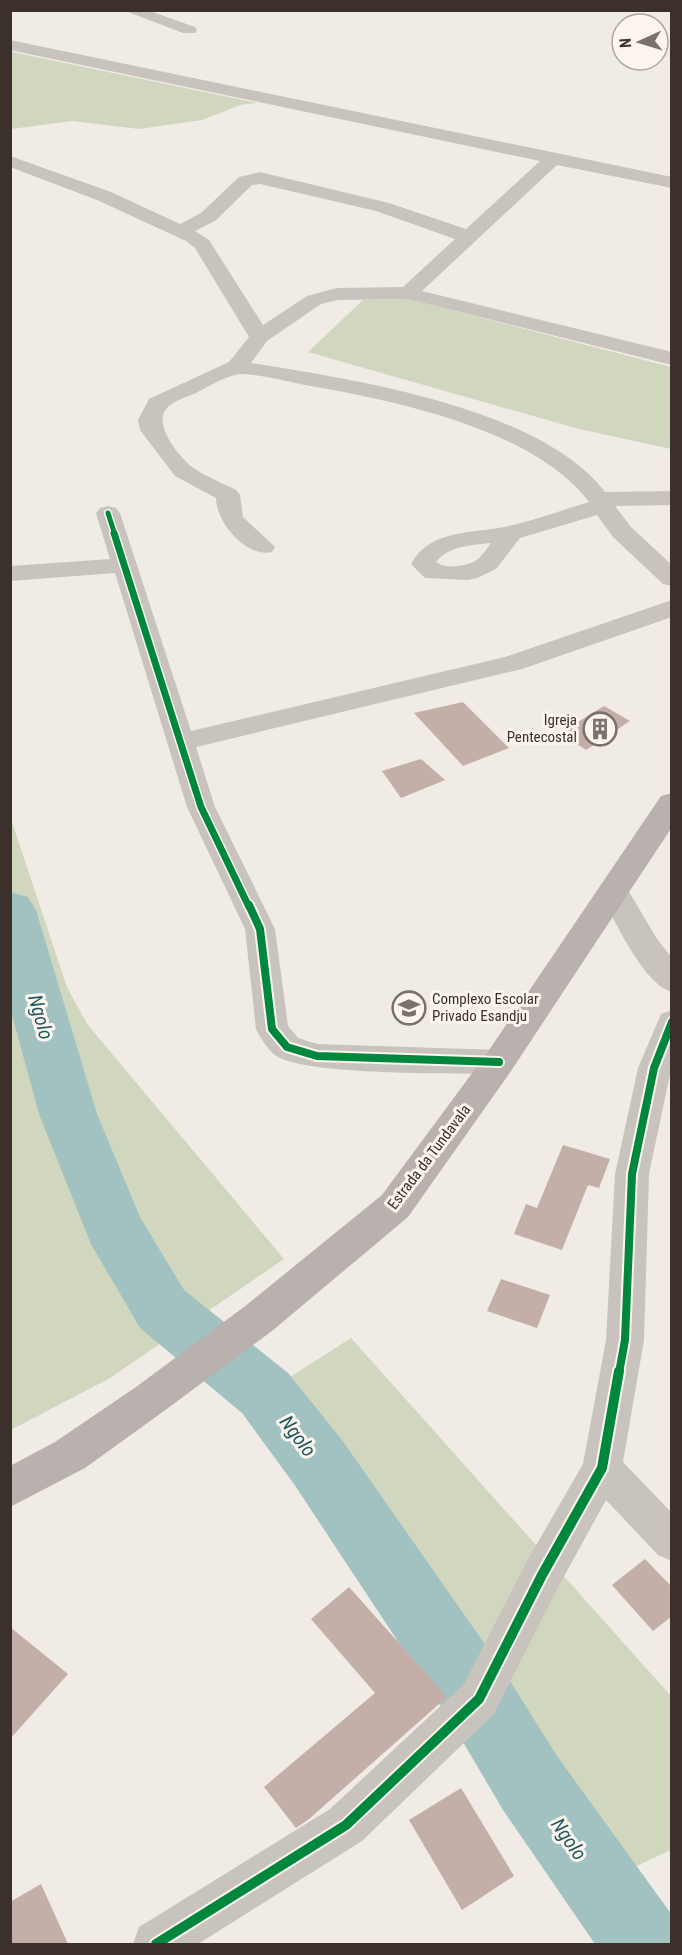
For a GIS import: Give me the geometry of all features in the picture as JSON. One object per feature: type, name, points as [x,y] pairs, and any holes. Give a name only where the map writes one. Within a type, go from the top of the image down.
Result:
[{"type":"main road","name":"Estrada da Tundavala","points":[[10,1488],[70,1455],[150,1399],[258,1319],[395,1206],[499,1062],[672,803]]},
{"type":"street","points":[[130,10],[189,30]]},
{"type":"street","points":[[13,46],[672,183]]},
{"type":"street","points":[[408,293],[554,158]]},
{"type":"street","points":[[10,161],[104,195],[202,244],[260,336]]},
{"type":"street","points":[[180,231],[208,217],[246,181],[260,178],[382,207],[469,237]]},
{"type":"street","points":[[263,547],[232,520],[228,509],[228,495],[183,471],[151,430],[149,420],[157,404],[170,396],[237,367],[260,336],[314,300],[337,294],[408,293],[672,359]]},
{"type":"street","points":[[237,367],[360,388],[474,419],[539,450],[581,479],[602,502],[621,530],[672,579]]},
{"type":"street","points":[[511,533],[602,502],[672,498]]},
{"type":"street","points":[[108,513],[201,807],[260,929],[272,1029],[287,1047],[317,1056],[499,1062]]},
{"type":"street","points":[[10,574],[124,565]]},
{"type":"street","points":[[182,742],[513,663],[672,608]]},
{"type":"street","points":[[614,892],[659,947],[672,981]]},
{"type":"street","points":[[156,1944],[346,1825],[479,1699],[542,1575],[602,1468],[625,1340],[632,1174],[654,1068],[672,1022]]},
{"type":"street","points":[[602,1468],[672,1542]]},
{"type":"green space","points":[[11,52],[257,103],[240,105],[202,120],[139,129],[72,121],[11,129]]},
{"type":"green space","points":[[409,299],[671,367],[671,449],[579,429],[308,352],[363,300]]},
{"type":"green space","points":[[11,819],[67,987],[87,1024],[284,1259],[110,1378],[11,1430]]},
{"type":"green space","points":[[351,1338],[671,1696],[671,1850],[602,1882],[530,1783],[479,1699],[318,1462],[265,1393]]},
{"type":"building","points":[[463,702],[509,748],[463,766],[414,713]]},
{"type":"building","name":"Igreja Pentecostal","points":[[604,706],[630,721],[586,750],[560,733]]},
{"type":"building","points":[[421,759],[445,780],[401,798],[382,771]]},
{"type":"building","points":[[563,1145],[610,1159],[599,1188],[588,1185],[562,1250],[514,1234],[526,1204],[537,1208]]},
{"type":"building","points":[[501,1279],[550,1295],[537,1328],[487,1311]]},
{"type":"building","points":[[645,1559],[672,1587],[672,1616],[653,1631],[612,1585]]},
{"type":"building","points":[[349,1587],[447,1697],[296,1828],[264,1787],[375,1693],[311,1619]]},
{"type":"building","points":[[10,1627],[68,1674],[10,1739]]},
{"type":"building","points":[[461,1788],[514,1876],[462,1910],[409,1820]]},
{"type":"building","points":[[41,1884],[68,1944],[10,1944],[10,1902]]},
{"type":"waterway","name":"Ngolo","points":[[10,910],[68,1114],[113,1226],[162,1309],[265,1393],[318,1462],[479,1699],[530,1783],[643,1944]]},
{"type":"cycle path","points":[[108,513],[201,807],[260,929],[272,1029],[287,1047],[317,1056],[499,1062]]},
{"type":"cycle path","points":[[156,1944],[346,1825],[479,1699],[542,1575],[602,1468],[625,1340],[632,1174],[654,1068],[672,1022]]},
{"type":"place","name":"Igreja Pentecostal","points":[[600,729]]},
{"type":"place","name":"Complexo Escolar Privado Esandju","points":[[409,1008]]}]
